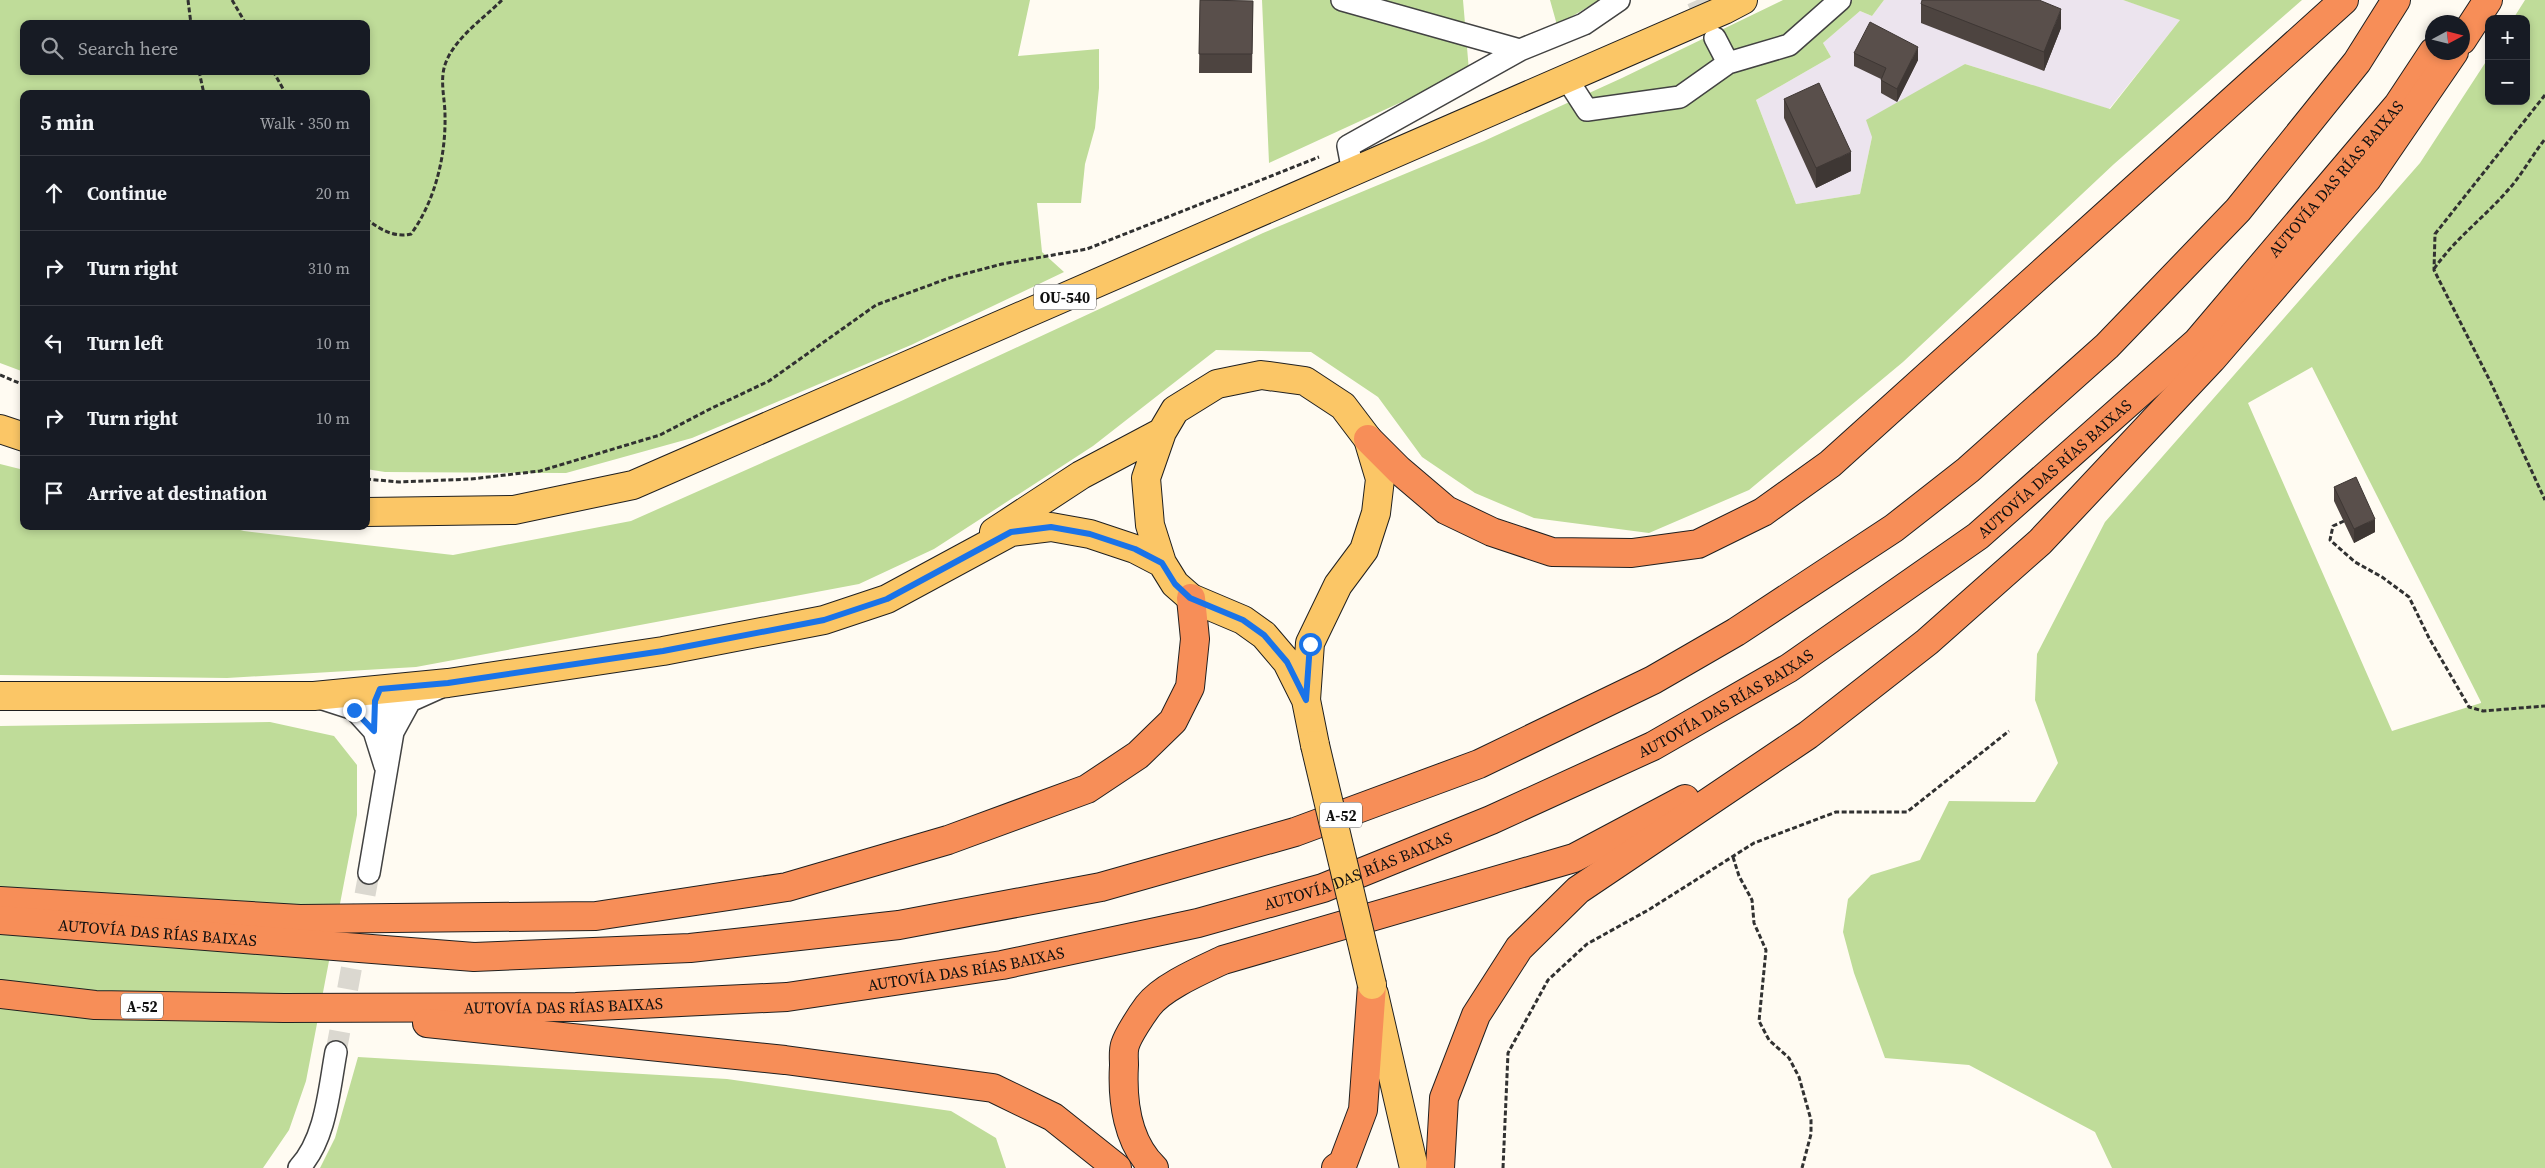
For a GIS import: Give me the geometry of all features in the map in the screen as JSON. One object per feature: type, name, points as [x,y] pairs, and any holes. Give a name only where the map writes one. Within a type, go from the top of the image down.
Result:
[{"type":"highway","points":[[1368,439],[1399,470],[1446,510],[1492,532],[1552,552],[1632,553],[1698,544],[1763,512],[1830,464],[2344,0]]},
{"type":"highway","name":"AUTOVÍA DAS RÍAS BAIXAS","points":[[0,920],[474,957],[718,945],[899,925],[1101,886],[1294,832],[1479,764],[1653,680],[1736,632],[1894,528],[1968,470],[2107,346],[2238,210],[2357,62],[2396,0]]},
{"type":"highway","points":[[2457,15],[2467,0]]},
{"type":"highway","points":[[2470,28],[2488,0]]},
{"type":"highway","name":"AUTOVÍA DAS RÍAS BAIXAS","points":[[0,994],[95,1005],[284,1008],[576,1007],[787,997],[1002,965],[1198,923],[1322,888],[1491,820],[1654,746],[1789,668],[1978,536],[2197,342],[2398,105],[2428,60]]},
{"type":"highway","points":[[1440,1168],[1444,1098],[1476,1015],[1519,948],[1578,890],[1808,735],[1927,642],[2040,542],[2212,359],[2367,179],[2449,60]]},
{"type":"highway","points":[[0,901],[300,919],[596,916],[787,887],[948,840],[1088,789],[1138,756],[1173,721],[1190,687],[1195,639],[1190,598]]},
{"type":"highway","points":[[1154,1168],[1146,1160],[1134,1138],[1122,1092],[1125,1046],[1149,1004],[1184,979],[1223,960],[1574,858],[1808,735]]},
{"type":"highway","points":[[1336,1168],[1343,1163],[1363,1110],[1372,985]]},
{"type":"highway","points":[[284,1008],[785,1060],[993,1088],[1053,1117],[1117,1168]]},
{"type":"main road","name":"OU-540","points":[[370,512],[514,510],[633,485],[1567,79],[1743,0]]},
{"type":"main road","points":[[1306,700],[1310,644],[1338,585],[1364,550],[1376,513],[1380,479],[1368,439],[1343,406],[1305,381],[1261,375],[1217,384],[1175,410],[1162,432],[1146,478],[1150,525],[1162,563],[1175,584],[1190,598],[1243,620],[1264,635],[1287,662],[1306,700],[1414,1168]]},
{"type":"main road","points":[[0,430],[20,436]]},
{"type":"main road","points":[[961,558],[1003,525],[1080,475],[1162,432]]},
{"type":"main road","points":[[0,438],[20,441]]},
{"type":"main road","points":[[0,696],[314,696],[448,683],[663,651],[824,620],[887,599],[1011,532],[1051,527],[1090,534],[1126,546],[1162,563]]},
{"type":"street","points":[[1342,0],[1520,50]]},
{"type":"street","points":[[1353,172],[1348,146],[1520,50],[1584,24],[1619,0]]},
{"type":"street","points":[[1567,79],[1587,110],[1680,97],[1728,63],[1789,45],[1840,0]]},
{"type":"street","points":[[1715,38],[1728,63]]},
{"type":"street","points":[[383,732],[410,702],[448,683]]},
{"type":"street","points":[[369,873],[386,769],[383,732],[389,699],[380,689]]},
{"type":"street","points":[[314,696],[354,710],[383,732]]},
{"type":"street","points":[[299,1168],[311,1155],[326,1107],[336,1052]]},
{"type":"path","points":[[188,0],[190,20]]},
{"type":"path","points":[[232,0],[244,20]]},
{"type":"path","points":[[370,222],[393,234],[411,234],[416,227],[437,179],[445,146],[443,76],[445,64],[460,41],[502,0]]},
{"type":"path","points":[[200,75],[203,90]]},
{"type":"path","points":[[275,75],[284,90]]},
{"type":"path","points":[[2545,95],[2435,234],[2434,270],[2491,383],[2545,500]]},
{"type":"path","points":[[2434,270],[2447,250],[2466,234],[2514,184],[2545,139]]},
{"type":"path","points":[[370,479],[399,482],[471,479],[540,471],[660,435],[769,381],[876,305],[967,273],[1002,264],[1087,249],[1348,146]]},
{"type":"path","points":[[0,375],[20,383]]},
{"type":"path","points":[[2344,521],[2333,526],[2330,540],[2355,562],[2382,577],[2409,597],[2429,638],[2470,707],[2483,711],[2545,706]]},
{"type":"path","points":[[1503,1168],[1508,1053],[1548,980],[1587,944],[1650,909],[1754,843],[1836,812],[1906,812],[2009,730]]},
{"type":"path","points":[[1733,857],[1752,900],[1754,923],[1766,950],[1759,1021],[1769,1040],[1789,1058],[1799,1077],[1811,1120],[1811,1134],[1802,1168]]},
{"type":"shaded area","points":[[1884,0],[2123,0],[2181,19],[2109,109],[1965,64],[1872,137],[1860,194],[1796,204],[1756,100],[1831,57],[1823,43],[1860,11],[1872,16]]},
{"type":"green space","points":[[0,0],[1030,0],[1018,56],[1099,49],[1099,88],[1095,128],[1085,164],[1081,203],[1037,203],[1042,252],[1064,272],[911,345],[692,438],[566,473],[385,472],[370,470],[370,90],[20,90],[20,370],[0,363]]},
{"type":"green space","points":[[1262,0],[1463,0],[1469,71],[1269,163]]},
{"type":"green space","points":[[1550,0],[1600,0],[1557,25]]},
{"type":"green space","points":[[1783,0],[1884,0],[1872,16],[1860,11],[1823,43],[1831,57],[1756,100],[1796,204],[1860,194],[1872,137],[1866,120],[1965,64],[2110,109],[2180,20],[2123,0],[2302,0],[2114,164],[1903,362],[1749,490],[1649,533],[1534,518],[1475,493],[1422,457],[1378,397],[1311,352],[1216,350],[1093,446],[934,549],[859,584],[416,667],[227,678],[0,675],[0,464],[20,469],[20,530],[240,530],[453,555],[631,521],[899,402],[1263,233],[1484,141],[1622,78]]},
{"type":"green space","points":[[2525,0],[2545,0],[2545,1168],[2112,1168],[2095,1132],[1969,1065],[1885,1058],[1854,973],[1843,932],[1848,899],[1871,875],[1920,860],[1949,801],[2035,802],[2058,763],[2035,700],[2037,654],[2105,522],[2420,163],[2485,63],[2485,105],[2530,105],[2530,15],[2516,15]],"holes":[[[2312,367],[2481,703],[2392,731],[2248,403]]]},
{"type":"green space","points":[[270,722],[334,736],[357,765],[357,815],[306,1081],[289,1130],[263,1168],[0,1168],[0,726]]},
{"type":"green space","points":[[358,1057],[727,1079],[951,1111],[996,1138],[1006,1168],[320,1168],[335,1138]]},
{"type":"building","points":[[1200,0],[1253,1],[1252,54],[1199,54]]},
{"type":"building","points":[[1922,0],[2039,0],[2061,9],[2044,52],[1921,4]]},
{"type":"building","points":[[1870,22],[1918,47],[1897,89],[1881,80],[1886,68],[1854,53]]},
{"type":"building","points":[[1819,83],[1851,152],[1816,168],[1784,99]]},
{"type":"building","points":[[2356,477],[2375,519],[2354,529],[2334,487]]},
{"type":"tunnel","points":[[1697,0],[1711,31]]},
{"type":"tunnel","points":[[336,1052],[369,873]]},
{"type":"route","points":[[354,710],[374,731],[375,701],[380,689],[448,683],[663,651],[824,620],[887,599],[1011,532],[1051,527],[1090,534],[1135,549],[1162,563],[1175,584],[1190,598],[1243,620],[1264,635],[1287,662],[1306,700],[1310,644]]}]
